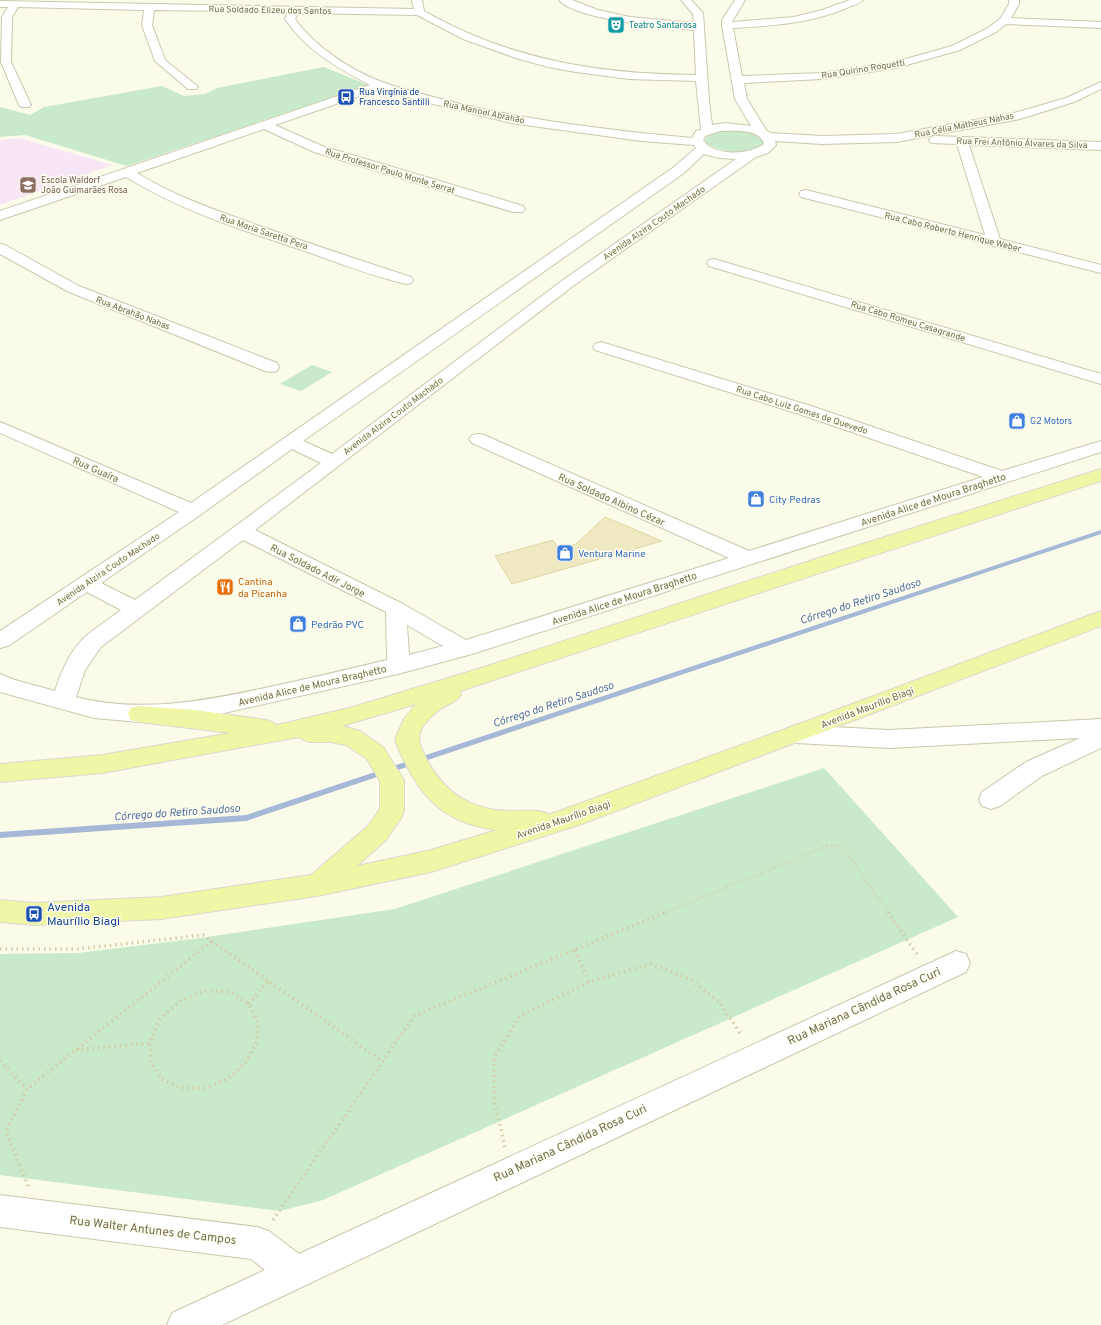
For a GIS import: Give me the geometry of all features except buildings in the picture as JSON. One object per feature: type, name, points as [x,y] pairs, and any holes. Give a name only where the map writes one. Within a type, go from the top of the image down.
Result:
[{"type":"main road","points":[[0,774],[102,764],[286,732],[353,714],[492,673],[1101,475]]},
{"type":"main road","name":"Avenida Maurílio Biagi","points":[[0,911],[34,914],[161,908],[317,885],[431,861],[573,818],[1101,618]]},
{"type":"main road","points":[[492,673],[429,705],[419,716],[410,729],[407,739],[417,766],[437,793],[459,809],[487,819],[513,822],[573,818]]},
{"type":"main road","points":[[138,714],[195,718],[286,732],[330,733],[352,737],[375,753],[392,780],[392,811],[377,833],[317,885]]},
{"type":"street","points":[[417,0],[419,12],[438,24],[516,56],[583,70],[628,76],[702,78]]},
{"type":"street","points":[[564,0],[582,9],[610,16],[699,28]]},
{"type":"street","points":[[686,0],[698,13],[699,52],[703,101],[702,138]]},
{"type":"street","points":[[740,0],[727,20],[726,25],[741,99],[764,135],[770,141],[770,145],[758,153]]},
{"type":"street","points":[[726,25],[781,22],[813,17],[839,10],[858,0]]},
{"type":"street","name":"Rua Quirino Roquetti","points":[[737,80],[822,76],[896,65],[956,48],[992,30],[1004,21],[1014,4],[1014,0]]},
{"type":"street","name":"Rua Soldado Elizeu dos Santos","points":[[0,4],[67,3],[149,7],[419,12]]},
{"type":"street","points":[[15,4],[7,17],[6,62],[25,105]]},
{"type":"street","points":[[149,7],[146,25],[160,61],[192,87]]},
{"type":"street","name":"Rua Manoel Abrahão","points":[[294,10],[290,19],[299,32],[321,52],[352,71],[380,85],[425,99],[511,119],[640,137],[702,138]]},
{"type":"street","points":[[1004,21],[1101,25]]},
{"type":"street","points":[[699,52],[732,53]]},
{"type":"street","points":[[0,216],[380,85]]},
{"type":"street","name":"Rua Célia Matheus Nahas","points":[[822,140],[742,156],[720,154],[702,138],[719,127],[748,128],[764,135],[822,140],[896,138],[1016,116],[1070,100],[1101,85]]},
{"type":"street","name":"Rua Professor Paulo Monte Serrat","points":[[265,125],[318,149],[518,209]]},
{"type":"street","name":"Avenida Alzira Couto Machado","points":[[64,702],[72,671],[81,656],[93,642],[334,462],[679,170],[702,138]]},
{"type":"street","name":"Rua Frei Antônio Álvares da Silva","points":[[896,138],[962,142],[1101,146]]},
{"type":"street","points":[[962,142],[994,242]]},
{"type":"street","name":"Avenida Alzira Couto Machado","points":[[0,641],[87,584],[290,442],[551,278],[758,153]]},
{"type":"street","name":"Rua Maria Saretta Pera","points":[[127,172],[149,187],[178,201],[266,234],[406,280]]},
{"type":"street","name":"Rua Cabo Roberto Henrique Weber","points":[[806,194],[1101,269]]},
{"type":"street","name":"Rua Abrahão Nahas","points":[[0,248],[74,289],[271,367]]},
{"type":"street","name":"Rua Cabo Romeu Casagrande","points":[[714,263],[1101,379]]},
{"type":"street","name":"Rua Cabo Luiz Gomes de Quevedo","points":[[601,348],[806,410],[1000,478]]},
{"type":"street","name":"Rua Guaíra","points":[[0,427],[193,511]]},
{"type":"street","name":"Rua Soldado Albino Cézar","points":[[478,439],[747,558]]},
{"type":"street","points":[[290,442],[334,462]]},
{"type":"street","name":"Avenida Alice de Moura Braghetto","points":[[138,714],[215,707],[398,666],[464,649],[1101,446]]},
{"type":"street","name":"Rua Soldado Adir Jorge","points":[[241,531],[396,609],[464,649]]},
{"type":"street","points":[[87,584],[136,609]]},
{"type":"street","points":[[396,609],[398,666]]},
{"type":"street","points":[[0,682],[8,686],[94,710],[138,714]]},
{"type":"street","points":[[796,734],[889,739],[1101,728]]},
{"type":"street","points":[[991,799],[1034,769],[1101,738]]},
{"type":"street","name":"Rua Mariana Cândida Rosa Curi","points":[[184,1325],[943,968]]},
{"type":"street","name":"Rua Walter Antunes de Campos","points":[[0,1211],[257,1242]]},
{"type":"street","points":[[257,1242],[296,1272]]},
{"type":"path","points":[[257,1242],[414,1016],[827,846],[837,845],[846,850],[943,968]]},
{"type":"path","points":[[0,949],[78,949],[203,935],[382,1062]]},
{"type":"path","points":[[41,1216],[6,1131],[27,1089],[212,941]]},
{"type":"path","points":[[575,950],[589,982]]},
{"type":"path","points":[[510,1171],[494,1100],[494,1057],[520,1016],[589,982],[651,964],[690,979],[720,1003],[755,1057]]},
{"type":"path","points":[[249,1004],[268,981]]},
{"type":"path","points":[[205,991],[230,992],[249,1004],[258,1022],[257,1042],[246,1062],[228,1079],[205,1088],[181,1088],[162,1079],[151,1063],[150,1043],[160,1019],[180,1001],[205,991]]},
{"type":"path","points":[[76,1050],[150,1043]]},
{"type":"path","points":[[0,1061],[27,1089]]},
{"type":"shaded area","name":"Escola Waldorf João Guimarães Rosa","points":[[19,138],[113,165],[0,205],[0,140]]},
{"type":"green space","points":[[324,67],[368,85],[127,166],[25,135],[0,137],[0,107],[30,115],[44,107],[162,86],[184,96],[205,94],[217,88]]},
{"type":"green space","points":[[726,130],[753,133],[762,138],[764,143],[759,148],[752,151],[736,152],[719,149],[706,143],[705,139],[709,135],[716,131]]},
{"type":"green space","points":[[312,365],[332,372],[301,391],[280,384]]},
{"type":"green space","points":[[824,768],[958,917],[323,1200],[280,1211],[0,1175],[0,954],[78,953],[200,938],[395,909]]},
{"type":"waterway","name":"Córrego do Retiro Saudoso","points":[[0,835],[246,818],[1101,532]]},
{"type":"place","name":"Teatro Santarosa","points":[[616,25]]},
{"type":"place","name":"Rua Virgínia de Francesco Santilli","points":[[346,97]]},
{"type":"place","name":"Escola Waldorf João Guimarães Rosa","points":[[28,185]]},
{"type":"place","name":"G2 Motors","points":[[1017,421]]},
{"type":"place","name":"City Pedras","points":[[756,499]]},
{"type":"place","name":"Ventura Marine","points":[[565,553]]},
{"type":"place","name":"Cantina da Picanha","points":[[225,587]]},
{"type":"place","name":"Pedrão PVC","points":[[298,624]]},
{"type":"place","name":"Avenida Maurílio Biagi","points":[[34,914]]}]
